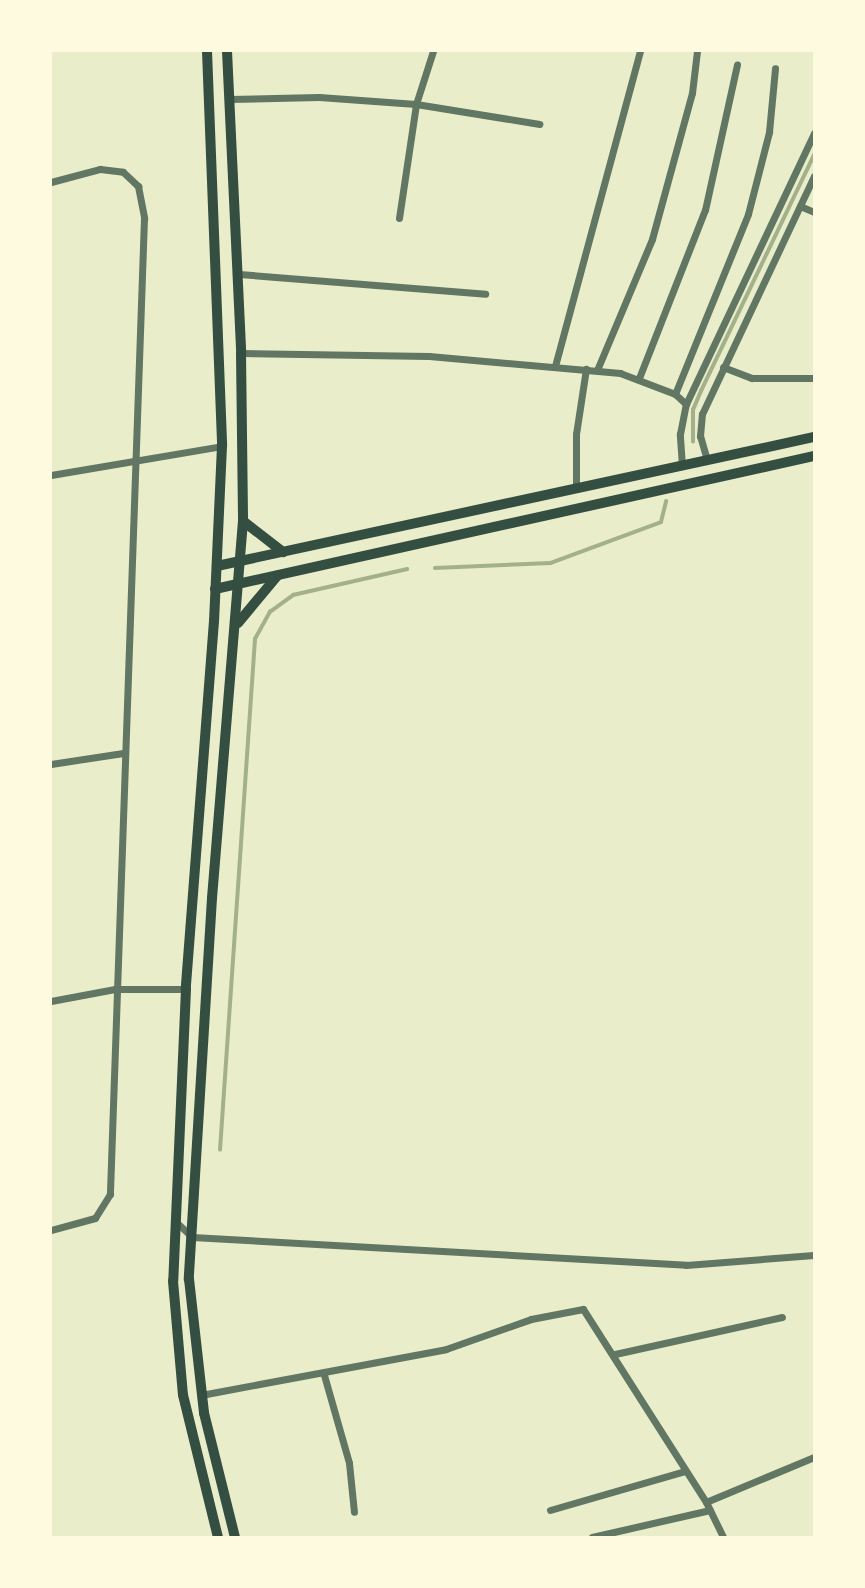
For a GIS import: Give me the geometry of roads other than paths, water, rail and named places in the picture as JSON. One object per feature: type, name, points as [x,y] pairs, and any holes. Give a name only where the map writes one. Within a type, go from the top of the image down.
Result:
[{"type":"main road","points":[[207,51],[222,446],[217,566],[186,989],[173,1219],[175,1320],[183,1395],[218,1537]]},
{"type":"main road","points":[[227,51],[239,274],[243,522],[237,626],[212,898],[192,1237],[191,1318],[201,1395],[235,1537]]},
{"type":"main road","points":[[217,566],[814,437]]},
{"type":"main road","points":[[215,589],[814,456]]},
{"type":"main road","points":[[243,522],[283,552]]},
{"type":"main road","points":[[237,626],[252,601],[278,575]]},
{"type":"street","points":[[399,218],[415,104],[433,51]]},
{"type":"street","points":[[555,366],[640,51]]},
{"type":"street","points":[[597,370],[652,239],[692,93],[697,51]]},
{"type":"street","points":[[639,378],[705,209],[737,64]]},
{"type":"street","points":[[675,394],[748,214],[769,132],[775,68]]},
{"type":"street","points":[[229,100],[319,97],[415,104],[539,124]]},
{"type":"street","points":[[682,466],[680,434],[686,404],[814,133]]},
{"type":"street","points":[[51,182],[113,169],[134,178],[142,196],[144,233],[122,753],[110,1194],[95,1218],[51,1230]]},
{"type":"street","points":[[707,460],[700,423],[723,367],[814,176]]},
{"type":"street","points":[[800,206],[814,212]]},
{"type":"street","points":[[239,274],[485,294]]},
{"type":"street","points":[[241,353],[429,356],[597,370],[639,378],[675,394],[686,404]]},
{"type":"street","points":[[723,367],[752,378],[814,378]]},
{"type":"street","points":[[576,488],[576,434],[586,369]]},
{"type":"street","points":[[51,475],[222,446]]},
{"type":"street","points":[[51,764],[122,753]]},
{"type":"street","points":[[51,1001],[115,989],[186,989]]},
{"type":"street","points":[[173,1219],[192,1237],[686,1265],[814,1255]]},
{"type":"street","points":[[201,1395],[324,1376],[446,1349],[531,1319],[579,1309],[588,1311],[706,1502],[723,1537]]},
{"type":"street","points":[[615,1354],[782,1317]]},
{"type":"street","points":[[324,1376],[349,1463],[355,1512]]},
{"type":"street","points":[[706,1502],[814,1457]]},
{"type":"street","points":[[550,1510],[685,1471]]},
{"type":"street","points":[[592,1537],[710,1510]]},
{"type":"waterway","points":[[693,442],[693,410],[701,391],[814,155]]},
{"type":"waterway","points":[[435,568],[551,563],[661,522],[666,502]]},
{"type":"waterway","points":[[220,1150],[255,639],[270,612],[293,595],[407,569]]}]
